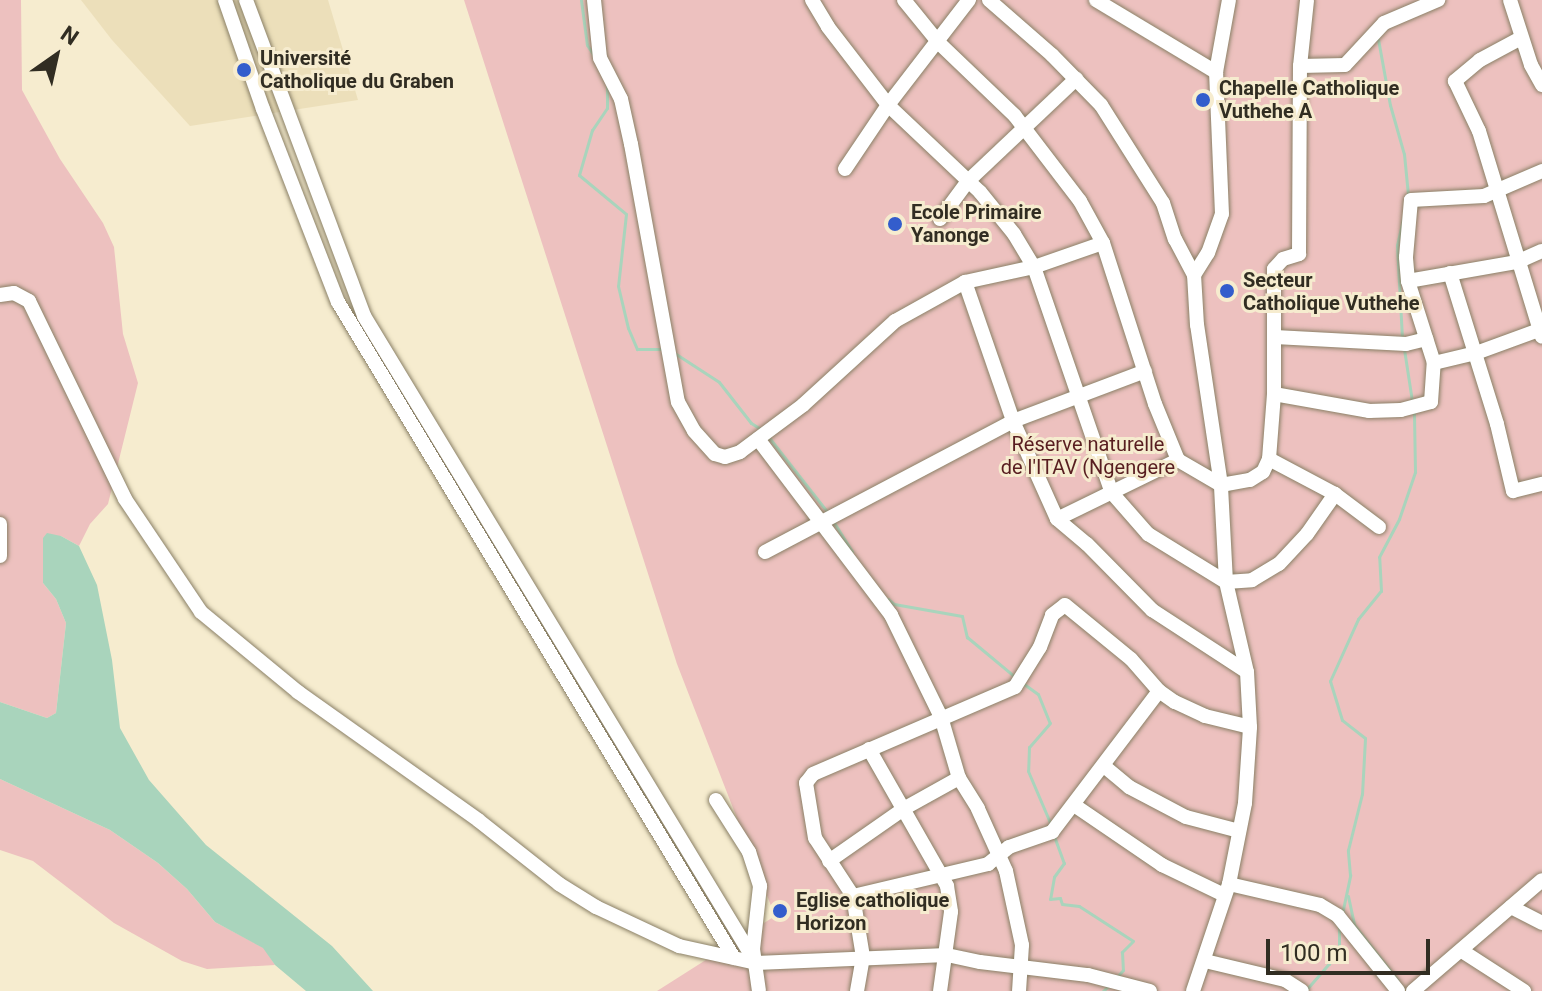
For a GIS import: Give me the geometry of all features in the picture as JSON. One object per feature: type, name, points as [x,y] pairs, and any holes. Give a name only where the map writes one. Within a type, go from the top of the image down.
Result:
[{"type":"street","points":[[225,0],[298,203],[345,314],[734,958]]},
{"type":"street","points":[[246,0],[364,316],[756,963]]},
{"type":"street","points":[[594,0],[600,58],[621,99],[631,144],[678,402],[706,447],[725,457],[740,452],[763,435],[895,321],[965,282],[1034,267],[1103,243]]},
{"type":"street","points":[[812,0],[828,27],[888,105],[993,207],[1034,267],[1112,493],[1148,534],[1226,582],[1252,580],[1268,573],[1307,534],[1335,494]]},
{"type":"street","points":[[904,0],[939,43],[1024,126],[1061,173],[1103,243],[1178,460],[1221,485],[1250,480],[1263,472],[1269,459],[1274,394],[1274,269],[1283,259],[1299,254],[1300,66],[1307,0]]},
{"type":"street","points":[[845,169],[888,105],[939,43],[969,0]]},
{"type":"street","points":[[989,0],[1101,105],[1163,203],[1175,239],[1194,275],[1197,325],[1221,485],[1226,582],[1247,672],[1250,727],[1245,803],[1239,831],[1226,890],[1193,991]]},
{"type":"street","points":[[1096,0],[1216,72]]},
{"type":"street","points":[[1194,275],[1208,253],[1222,214],[1216,72],[1229,0]]},
{"type":"street","points":[[1300,66],[1345,65],[1386,22],[1438,0]]},
{"type":"street","points":[[1510,0],[1521,38],[1542,85]]},
{"type":"street","points":[[1434,363],[1540,333],[1479,131],[1455,81],[1480,60],[1521,38]]},
{"type":"street","points":[[940,219],[968,181],[1076,79]]},
{"type":"street","points":[[1274,394],[1369,411],[1401,410],[1431,402],[1434,363],[1408,281],[1406,257],[1411,200],[1484,196],[1542,171]]},
{"type":"street","points":[[1408,281],[1517,262],[1542,251]]},
{"type":"street","points":[[1450,273],[1476,353],[1513,491],[1542,484]]},
{"type":"street","points":[[965,282],[1013,421],[1057,519],[1087,544],[1152,610],[1247,672]]},
{"type":"street","points":[[0,295],[14,293],[29,301],[125,499],[201,612],[233,642],[478,820],[559,884],[596,907],[679,946],[756,963],[947,955],[1088,975],[1150,991]]},
{"type":"street","points":[[1275,337],[1392,343],[1426,339]]},
{"type":"street","points":[[765,552],[826,517],[1013,421],[1145,371]]},
{"type":"street","points":[[763,435],[826,517],[891,615],[941,717],[959,778],[999,854],[1018,913],[1022,965],[1019,991]]},
{"type":"street","points":[[1269,459],[1335,494],[1379,527]]},
{"type":"street","points":[[1057,519],[1178,460]]},
{"type":"street","points":[[0,524],[0,556]]},
{"type":"street","points":[[857,991],[863,957],[853,896],[815,838],[806,783],[813,774],[1019,680],[1040,647],[1052,615],[1069,606],[1131,659],[1159,691],[1205,716],[1250,727]]},
{"type":"street","points":[[853,896],[988,864],[999,854],[1052,832],[1159,691]]},
{"type":"street","points":[[869,749],[941,874],[951,912],[940,991]]},
{"type":"street","points":[[1104,766],[1129,787],[1186,817],[1239,831]]},
{"type":"street","points":[[829,861],[905,808],[959,778]]},
{"type":"street","points":[[716,800],[749,852],[758,877],[761,901],[753,949],[759,991]]},
{"type":"street","points":[[1074,805],[1162,865],[1226,890],[1320,905],[1340,917],[1398,991]]},
{"type":"street","points":[[1413,991],[1542,880]]},
{"type":"street","points":[[1511,907],[1542,923]]},
{"type":"street","points":[[1462,951],[1524,991]]},
{"type":"street","points":[[1205,961],[1285,980],[1302,991]]},
{"type":"shaded area","name":"Université Catholique du Graben","points":[[81,0],[328,0],[358,100],[190,126],[112,40]]},
{"type":"shaded area","points":[[47,533],[61,536],[79,546],[97,585],[112,660],[120,728],[149,780],[206,845],[332,946],[373,991],[306,991],[275,965],[263,948],[215,922],[187,889],[158,863],[110,830],[0,779],[0,702],[47,718],[56,713],[66,623],[56,599],[43,583],[43,538]]},
{"type":"green space","points":[[0,0],[21,0],[22,90],[60,159],[103,223],[114,247],[123,334],[138,383],[108,504],[90,524],[79,546],[61,536],[43,538],[43,583],[56,599],[66,623],[56,713],[47,718],[0,702]]},
{"type":"green space","name":"Réserve naturelle de l'ITAV (Ngengere","points":[[464,0],[1542,0],[1542,991],[657,991],[775,916],[677,664]]},
{"type":"green space","points":[[0,779],[110,830],[158,863],[187,889],[215,922],[264,948],[275,965],[207,969],[182,961],[114,923],[33,861],[0,850]]},
{"type":"waterway","points":[[581,0],[587,45],[593,54]]},
{"type":"waterway","points":[[1378,39],[1390,105],[1404,154],[1408,195]]},
{"type":"waterway","points":[[607,86],[607,108],[592,130],[579,175],[626,214],[618,286],[628,328],[637,349],[662,349]]},
{"type":"waterway","points":[[1402,338],[1397,245],[1403,218]]},
{"type":"waterway","points":[[1404,349],[1412,401]]},
{"type":"waterway","points":[[676,354],[719,382],[751,423],[762,430]]},
{"type":"waterway","points":[[1342,914],[1350,875],[1348,850],[1362,794],[1365,738],[1342,720],[1330,681],[1358,619],[1381,591],[1379,557],[1399,519],[1415,472],[1414,413]]},
{"type":"waterway","points":[[767,435],[829,514]]},
{"type":"waterway","points":[[833,521],[852,552]]},
{"type":"waterway","points":[[888,599],[894,604],[962,616],[967,637],[1015,677]]},
{"type":"waterway","points":[[1024,684],[1038,694],[1050,723],[1029,747],[1028,771],[1051,825]]},
{"type":"waterway","points":[[1054,836],[1064,863],[1054,877],[1050,899],[1060,898],[1062,904],[1079,906],[1133,941],[1122,952],[1123,970],[1117,977]]},
{"type":"waterway","points":[[1348,896],[1354,925],[1398,981]]},
{"type":"waterway","points":[[1306,990],[1329,964],[1339,946],[1339,925]]},
{"type":"waterway","points":[[1103,991],[1109,985]]},
{"type":"place","name":"Université Catholique du Graben","points":[[244,70]]},
{"type":"place","name":"Chapelle Catholique Vuthehe A","points":[[1203,100]]},
{"type":"place","name":"Ecole Primaire Yanonge","points":[[895,224]]},
{"type":"place","name":"Secteur Catholique Vuthehe","points":[[1227,291]]},
{"type":"place","name":"Eglise catholique Horizon","points":[[780,911]]}]
